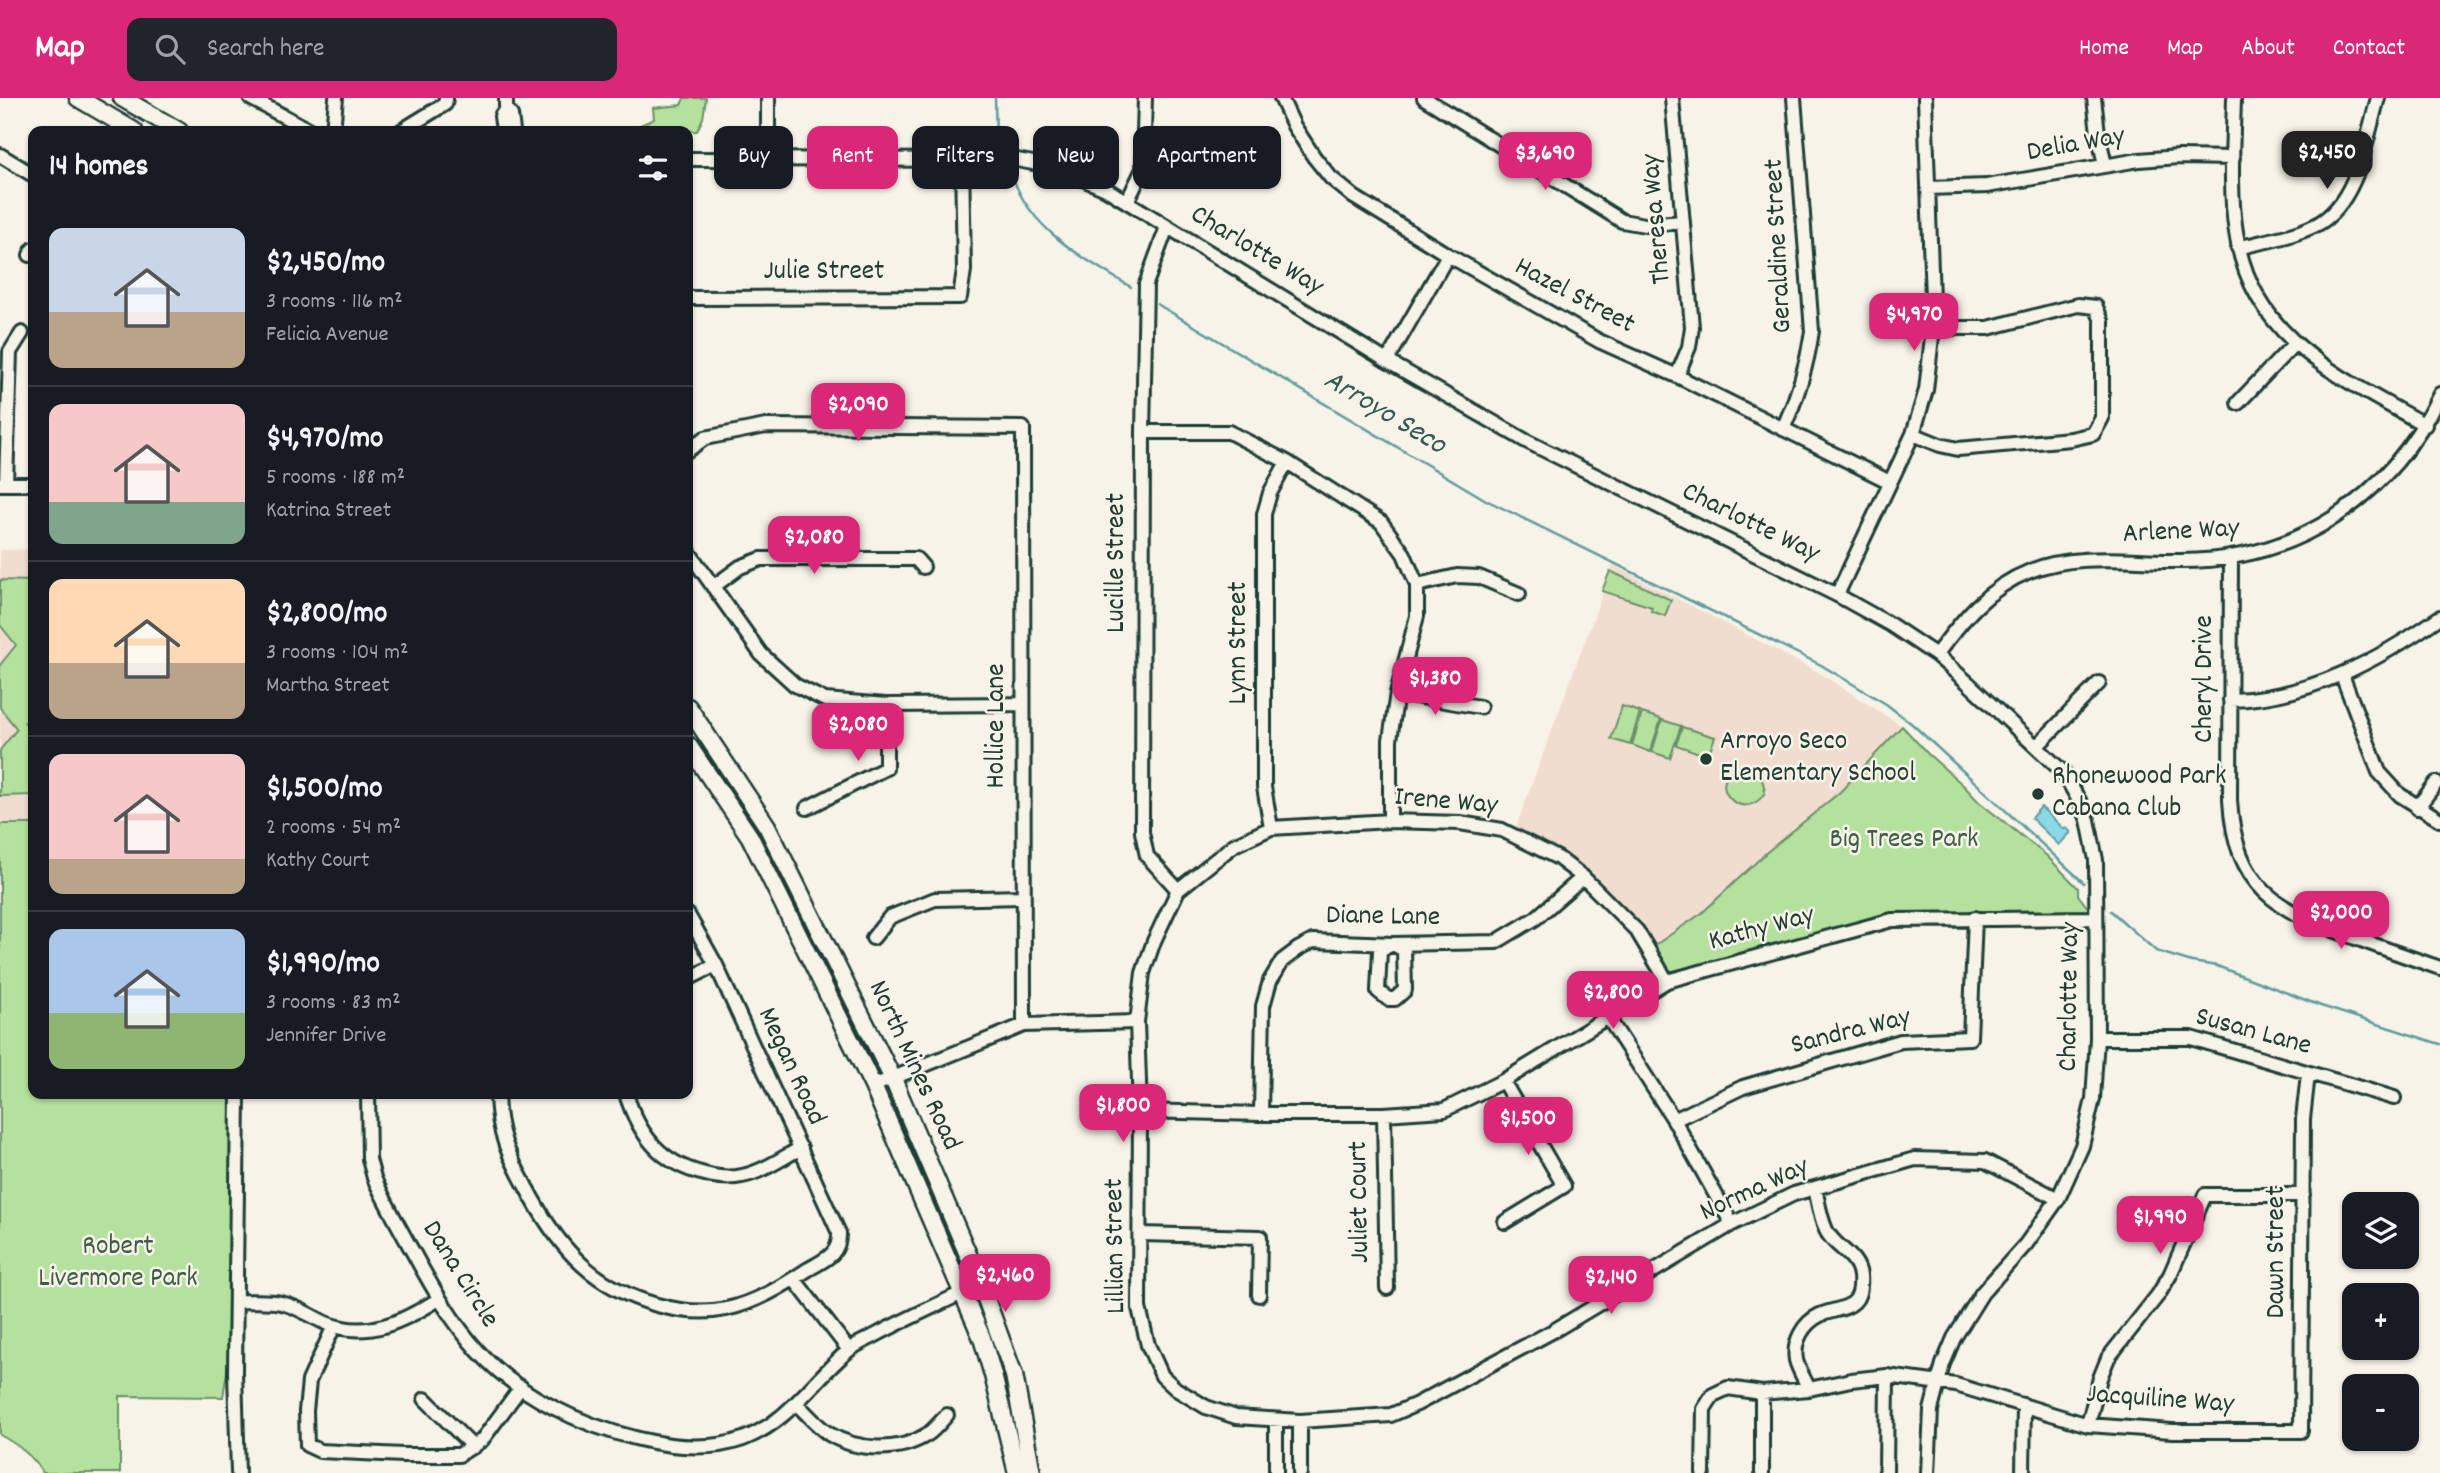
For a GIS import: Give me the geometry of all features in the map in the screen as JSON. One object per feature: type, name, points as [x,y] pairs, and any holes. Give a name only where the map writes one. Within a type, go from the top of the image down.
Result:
[{"type":"main road","points":[[78,98],[126,126]]},
{"type":"main road","points":[[122,98],[170,126]]},
{"type":"main road","name":"North Mines Road","points":[[693,715],[767,826],[893,1079],[981,1285],[1015,1380],[1032,1473]]},
{"type":"main road","name":"North Mines Road","points":[[693,752],[750,837],[873,1086],[986,1350],[1016,1470]]},
{"type":"main road","points":[[962,1293],[978,1301],[1003,1368],[1015,1380]]},
{"type":"street","points":[[250,98],[302,126]]},
{"type":"street","points":[[333,126],[336,98]]},
{"type":"street","points":[[409,126],[445,104],[446,98]]},
{"type":"street","points":[[768,98],[768,126]]},
{"type":"street","points":[[1128,202],[1143,169],[1145,98]]},
{"type":"street","name":"Hazel Street","points":[[1282,98],[1294,126],[1314,157],[1331,178],[1354,197],[1448,255],[1599,341],[1890,482]]},
{"type":"street","points":[[1424,98],[1622,221],[1645,225],[1683,222]]},
{"type":"street","name":"Theresa Way","points":[[1672,98],[1692,327],[1689,347],[1676,376]]},
{"type":"street","name":"Geraldine Street","points":[[1783,429],[1798,395],[1808,360],[1812,331],[1794,98]]},
{"type":"street","points":[[1837,595],[1913,434],[1926,390],[1933,328],[1925,98]]},
{"type":"street","points":[[2094,98],[2105,165]]},
{"type":"street","points":[[2234,98],[2234,203],[2238,248],[2244,270],[2261,302],[2294,344],[2325,368],[2425,425]]},
{"type":"street","points":[[2238,248],[2293,234],[2318,224],[2336,209],[2359,164],[2378,98]]},
{"type":"street","points":[[502,126],[501,116],[506,104]]},
{"type":"street","points":[[506,104],[512,126]]},
{"type":"street","points":[[0,155],[28,172]]},
{"type":"street","name":"Delia Way","points":[[1928,188],[1987,186],[2105,165],[2179,157],[2233,158]]},
{"type":"street","name":"Charlotte Way","points":[[693,159],[714,159]]},
{"type":"street","name":"Charlotte Way","points":[[793,160],[912,160]]},
{"type":"street","name":"Charlotte Way","points":[[1019,160],[1054,167],[1106,189],[1387,361],[1526,441],[1837,595],[1891,625],[1936,655],[2063,772],[2081,803],[2092,839],[2096,887],[2095,1073],[2088,1120],[2082,1146],[2058,1199],[2040,1225],[1982,1293],[1954,1338],[1931,1410],[1928,1473]]},
{"type":"street","name":"Julie Street","points":[[693,298],[960,297],[964,270],[963,189]]},
{"type":"street","name":"Lucille Street","points":[[1167,227],[1146,284],[1142,832],[1147,856],[1178,890]]},
{"type":"street","points":[[1387,361],[1448,255]]},
{"type":"street","points":[[1913,434],[1940,445],[1977,449],[2071,439],[2092,434],[2102,418],[2102,321],[2096,307],[2078,305],[1988,328],[1933,328]]},
{"type":"street","points":[[22,333],[10,352],[3,484],[28,484]]},
{"type":"street","points":[[2238,403],[2294,344]]},
{"type":"street","name":"Arlene Way","points":[[1936,655],[1981,600],[2004,583],[2030,571],[2051,564],[2078,561],[2204,562],[2231,559],[2266,551],[2329,522],[2381,481],[2425,425],[2440,394]]},
{"type":"street","name":"Hollice Lane","points":[[693,446],[705,438],[766,426],[1023,428],[1024,1025]]},
{"type":"street","points":[[1143,432],[1229,432],[1287,462],[1381,522],[1404,554],[1417,585],[1417,616],[1396,693],[1390,740],[1390,821]]},
{"type":"street","name":"Lynn Street","points":[[1271,828],[1264,787],[1264,514],[1270,493],[1287,462]]},
{"type":"street","points":[[693,558],[761,654],[795,685],[825,700],[886,705],[1023,704]]},
{"type":"street","points":[[713,587],[740,567],[761,559],[916,559],[923,566]]},
{"type":"street","name":"Cheryl Drive","points":[[2231,559],[2232,828],[2250,874],[2278,905],[2300,918],[2440,968]]},
{"type":"street","points":[[1417,585],[1457,576],[1479,577],[1519,594]]},
{"type":"street","points":[[2230,700],[2253,699],[2342,675],[2407,640],[2440,617]]},
{"type":"street","points":[[2342,675],[2379,772],[2400,795],[2440,820]]},
{"type":"street","points":[[2037,746],[2099,683]]},
{"type":"street","points":[[1396,693],[1480,707]]},
{"type":"street","points":[[807,808],[886,768],[886,705]]},
{"type":"street","points":[[2417,808],[2436,783]]},
{"type":"street","name":"Irene Way","points":[[1178,890],[1234,845],[1271,828],[1390,821],[1460,823],[1502,830],[1559,858],[1583,877],[1637,931],[1667,981]]},
{"type":"street","name":"Diane Lane","points":[[1261,1114],[1263,1006],[1270,981],[1282,961],[1313,941],[1393,944],[1496,942],[1536,918],[1583,877]]},
{"type":"street","name":"Lillian Street","points":[[1176,1389],[1162,1376],[1148,1345],[1139,1308],[1140,1111],[1137,1022],[1143,973],[1154,941],[1178,890]]},
{"type":"street","points":[[873,938],[890,917],[935,899],[1023,897]]},
{"type":"street","name":"Kathy Way","points":[[1140,1111],[1384,1114],[1444,1110],[1503,1081],[1667,981],[1892,920],[2096,912]]},
{"type":"street","name":"Sandra Way","points":[[1674,1120],[1744,1087],[1901,1041],[1970,1038],[1975,918]]},
{"type":"street","name":"Megan Road","points":[[693,924],[716,965],[839,1233],[836,1252],[794,1279]]},
{"type":"street","points":[[693,976],[716,965]]},
{"type":"street","points":[[1607,1016],[1674,1120],[1732,1224]]},
{"type":"street","points":[[873,1086],[1024,1025],[1137,1022]]},
{"type":"street","name":"Susan Lane","points":[[2096,1038],[2191,1038],[2394,1098]]},
{"type":"street","name":"Dawn Street","points":[[2301,1431],[2303,1119],[2308,1074]]},
{"type":"street","points":[[1503,1081],[1564,1186],[1505,1222]]},
{"type":"street","points":[[238,1099],[238,1301],[235,1372],[238,1473]]},
{"type":"street","name":"Dana Circle","points":[[368,1099],[369,1159],[374,1178],[439,1299],[478,1352],[539,1400],[575,1420],[614,1433],[690,1447],[716,1446],[744,1439],[773,1424],[797,1404],[849,1350],[962,1293]]},
{"type":"street","points":[[497,1099],[500,1133],[507,1153],[547,1225],[583,1267],[609,1286],[637,1299],[670,1308],[702,1312],[725,1310],[749,1303],[794,1279],[849,1350]]},
{"type":"street","points":[[628,1099],[639,1125],[654,1147],[667,1159],[688,1171],[718,1177],[741,1177],[801,1148]]},
{"type":"street","name":"Juliet Court","points":[[1384,1114],[1387,1288]]},
{"type":"street","name":"Norma Way","points":[[1176,1389],[1206,1408],[1236,1417],[1300,1421],[1391,1415],[1417,1404],[1555,1330],[1732,1224],[1794,1194],[1915,1159],[1985,1161],[2058,1199]]},
{"type":"street","points":[[1809,1389],[1796,1360],[1801,1330],[1818,1316],[1848,1308],[1857,1298],[1860,1277],[1850,1254],[1826,1231],[1815,1188]]},
{"type":"street","points":[[2088,1425],[2099,1378],[2108,1358],[2158,1295],[2170,1275],[2205,1195],[2303,1195]]},
{"type":"street","points":[[1140,1234],[1260,1237],[1259,1295]]},
{"type":"street","points":[[238,1301],[283,1303],[334,1326],[370,1330],[390,1326],[439,1299]]},
{"type":"street","points":[[334,1326],[309,1381],[307,1445],[320,1451],[459,1455],[482,1440],[521,1387]]},
{"type":"street","points":[[1886,1473],[1887,1376]]},
{"type":"street","name":"Jacquiline Way","points":[[1703,1473],[1704,1409],[1713,1395],[1728,1388],[1762,1393],[1809,1389],[1887,1376],[1956,1385],[2088,1425],[2172,1431],[2301,1431]]},
{"type":"street","points":[[1762,1393],[1762,1473]]},
{"type":"street","points":[[425,1399],[473,1447]]},
{"type":"street","points":[[797,1404],[826,1432],[845,1442],[870,1447],[894,1447],[915,1440],[929,1434],[947,1415]]},
{"type":"street","points":[[2023,1473],[2024,1405]]},
{"type":"street","points":[[1276,1421],[1276,1473]]},
{"type":"street","points":[[1300,1421],[1300,1473]]},
{"type":"shaded area","points":[[28,549],[28,824],[0,824],[0,550]]},
{"type":"shaded area","name":"Arroyo Seco Elementary School","points":[[1613,565],[1818,672],[1902,726],[1840,792],[1767,852],[1702,913],[1648,950],[1583,877],[1513,835]]},
{"type":"green space","points":[[684,98],[706,98],[703,118],[697,131],[693,131],[693,126],[638,126],[654,119],[653,108],[681,105]]},
{"type":"green space","points":[[1610,571],[1671,600],[1665,616],[1651,611],[1652,607],[1602,591]]},
{"type":"green space","points":[[0,580],[28,581],[28,719],[24,723],[28,721],[28,795],[0,796],[0,750],[17,729],[0,708],[0,665],[16,645],[0,625]]},
{"type":"green space","points":[[1622,706],[1640,712],[1630,745],[1611,739]]},
{"type":"green space","points":[[1642,713],[1661,719],[1650,752],[1632,745]]},
{"type":"green space","points":[[1662,720],[1681,726],[1670,758],[1652,752]]},
{"type":"green space","name":"Big Trees Park","points":[[1902,726],[1979,802],[2047,856],[2078,888],[2078,895],[2096,918],[1892,920],[1667,981],[1648,950],[1702,913],[1767,852],[1840,792]]},
{"type":"green space","points":[[1682,727],[1715,737],[1708,756],[1676,745]]},
{"type":"green space","points":[[1742,766],[1759,775],[1765,793],[1755,802],[1746,805],[1729,798],[1725,789],[1725,781],[1730,772]]},
{"type":"green space","name":"Robert Livermore Park","points":[[0,824],[28,824],[28,1099],[238,1099],[238,1301],[223,1397],[120,1396],[120,1473],[43,1473],[24,1451],[0,1435]]},
{"type":"water","points":[[2041,807],[2064,829],[2071,832],[2059,845],[2031,818]]},
{"type":"waterway","name":"Arroyo Seco","points":[[995,98],[996,126]]},
{"type":"waterway","name":"Arroyo Seco","points":[[1018,189],[1032,212],[1062,242],[1131,287]]},
{"type":"waterway","points":[[1157,304],[1486,500],[1821,665],[1886,704],[1912,724],[2084,883]]},
{"type":"waterway","name":"Arroyo Seco","points":[[2111,911],[2156,951],[2217,966],[2321,1006],[2440,1044]]},
{"type":"place","name":"Arroyo Seco Elementary School","points":[[1706,759]]},
{"type":"place","name":"Rhonewood Park Cabana Club","points":[[2038,794]]}]
